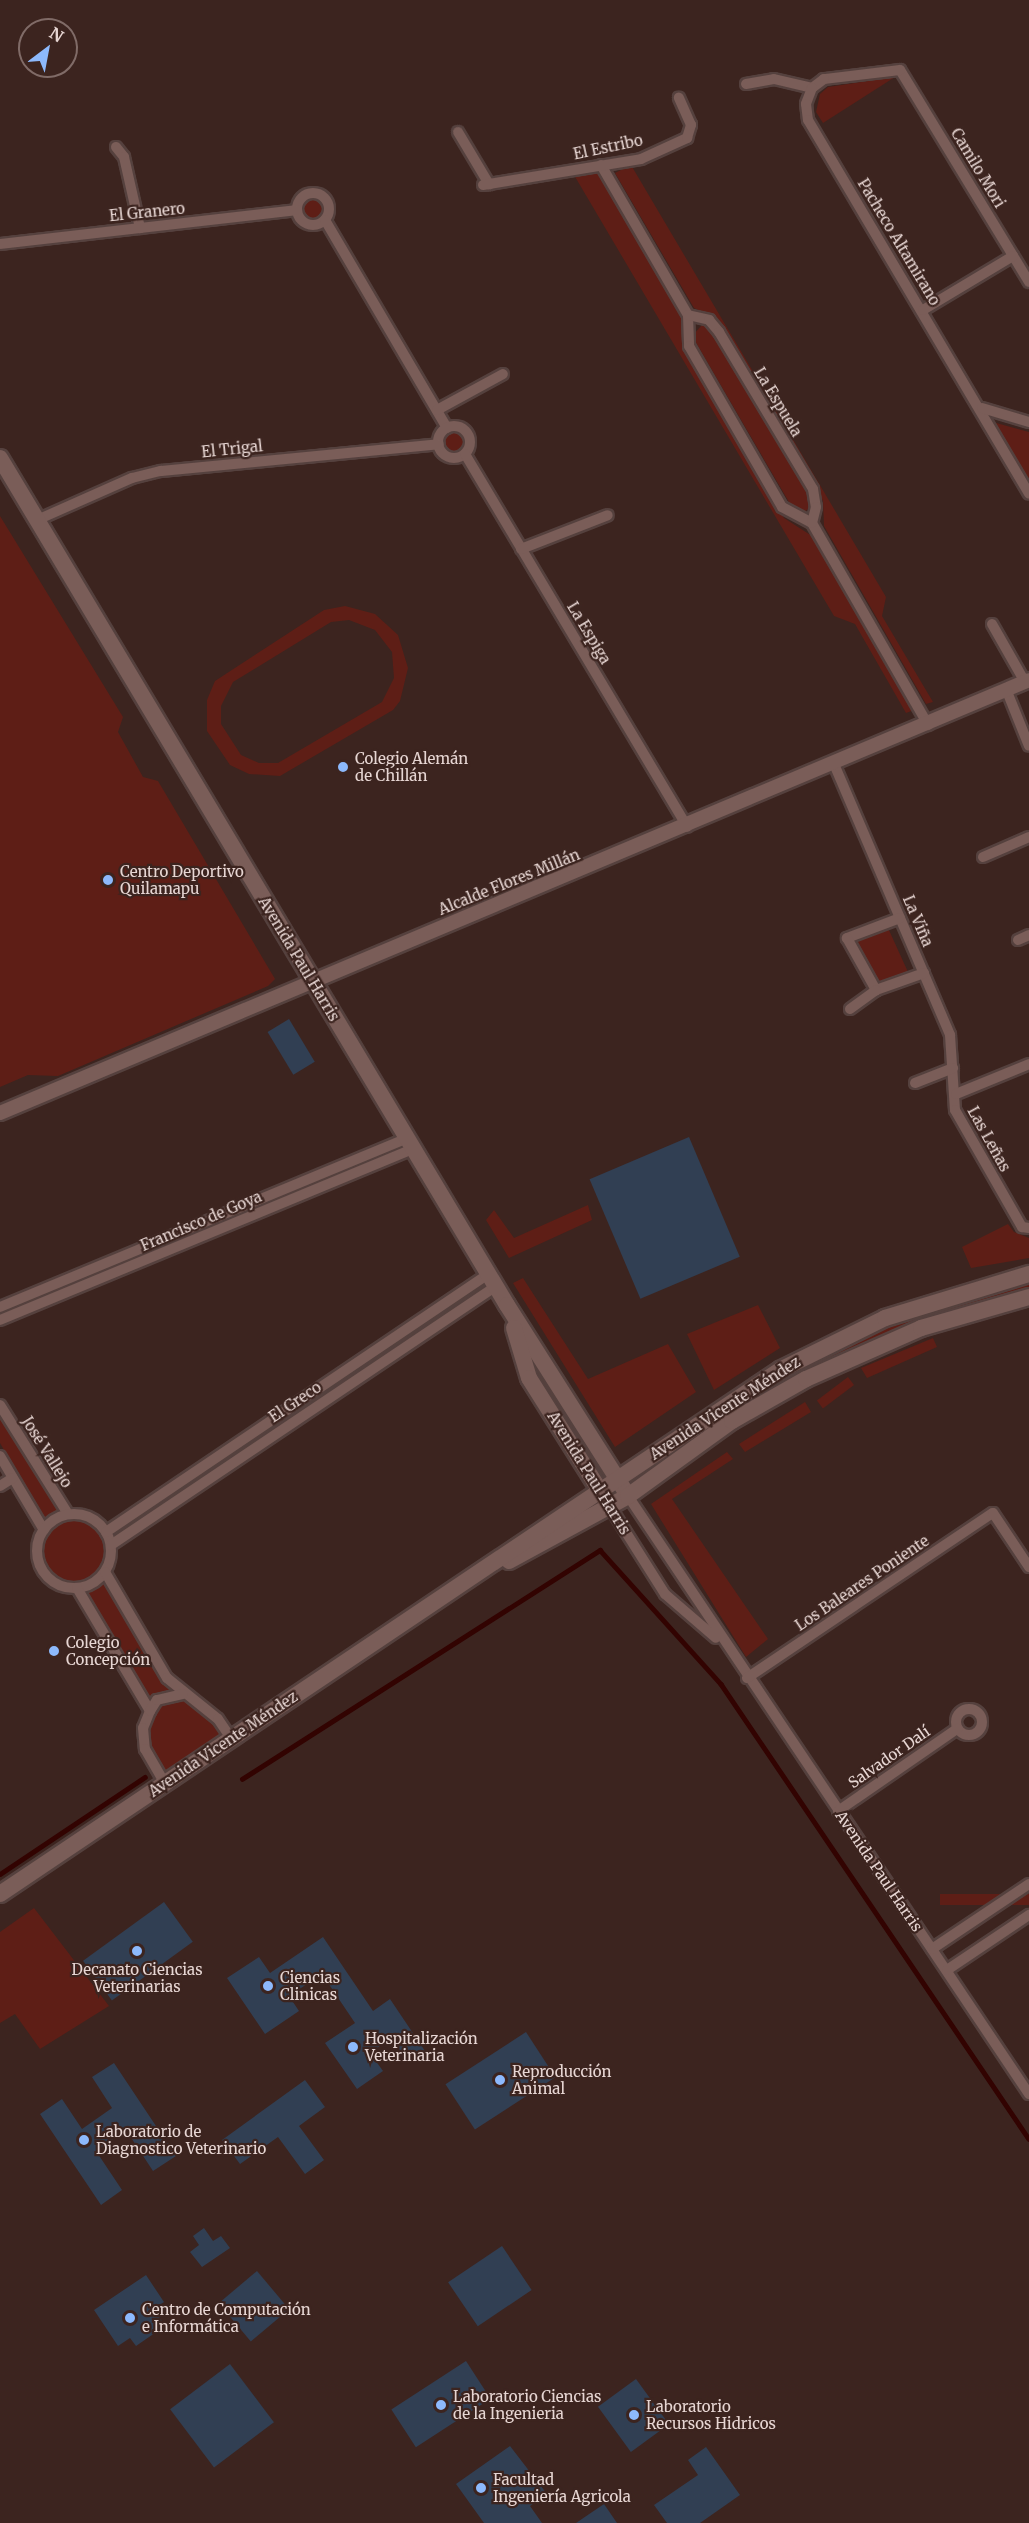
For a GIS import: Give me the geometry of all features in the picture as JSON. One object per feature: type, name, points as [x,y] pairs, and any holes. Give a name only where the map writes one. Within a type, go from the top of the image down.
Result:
[{"type":"main road","name":"Avenida Paul Harris","points":[[0,458],[507,1305],[628,1497]]},
{"type":"main road","name":"Avenida Vicente Méndez","points":[[0,1894],[616,1479],[814,1351],[921,1304],[1029,1274]]},
{"type":"main road","name":"Avenida Vicente Méndez","points":[[446,1593],[628,1497],[732,1421],[806,1379],[921,1329],[1029,1297]]},
{"type":"main road","name":"Avenida Paul Harris","points":[[507,1305],[528,1378],[610,1507]]},
{"type":"street","name":"Camilo Mori","points":[[812,88],[824,79],[900,70],[1029,282]]},
{"type":"street","points":[[746,84],[774,79],[812,88]]},
{"type":"street","name":"Pacheco Altamirano","points":[[812,88],[806,104],[808,120],[982,408]]},
{"type":"street","name":"El Estribo","points":[[458,132],[486,184],[641,159],[687,138],[691,125],[679,98]]},
{"type":"street","points":[[116,147],[124,157],[140,228]]},
{"type":"street","points":[[601,165],[688,315],[689,346],[782,507],[812,524],[928,724]]},
{"type":"street","name":"La Espiga","points":[[297,210],[304,196],[319,194],[329,205],[326,220],[447,428],[466,431],[470,446],[465,454],[687,827]]},
{"type":"street","points":[[297,210],[310,225],[326,220]]},
{"type":"street","name":"El Granero","points":[[0,244],[297,210]]},
{"type":"street","points":[[923,310],[1013,256]]},
{"type":"street","name":"La Espuela","points":[[688,315],[709,321],[719,332],[813,489],[816,507],[812,524]]},
{"type":"street","points":[[437,410],[503,374]]},
{"type":"street","points":[[1029,422],[982,408],[986,425],[1029,494]]},
{"type":"street","points":[[447,428],[438,444],[451,458],[465,454]]},
{"type":"street","name":"El Trigal","points":[[37,520],[132,478],[161,471],[438,444]]},
{"type":"street","points":[[521,549],[608,515]]},
{"type":"street","points":[[992,624],[1027,681]]},
{"type":"street","name":"Alcalde Flores Millán","points":[[0,1113],[687,827],[1027,681]]},
{"type":"street","points":[[1006,689],[1029,746]]},
{"type":"street","name":"La Viña","points":[[834,764],[950,1035],[956,1094]]},
{"type":"street","points":[[983,857],[1029,837]]},
{"type":"street","points":[[876,990],[847,938],[900,918]]},
{"type":"street","points":[[1018,940],[1029,935]]},
{"type":"street","points":[[850,1009],[876,990],[924,973]]},
{"type":"street","points":[[956,1094],[1029,1064]]},
{"type":"street","points":[[915,1083],[953,1068]]},
{"type":"street","name":"Las Leñas","points":[[956,1094],[960,1121],[1026,1228]]},
{"type":"street","name":"Francisco de Goya","points":[[0,1307],[410,1144]]},
{"type":"street","name":"Francisco de Goya","points":[[0,1320],[410,1144]]},
{"type":"street","name":"El Greco","points":[[106,1532],[492,1280]]},
{"type":"street","name":"El Greco","points":[[111,1545],[492,1280]]},
{"type":"street","name":"José Vallejo","points":[[0,1405],[68,1514]]},
{"type":"street","points":[[0,1456],[44,1530]]},
{"type":"street","points":[[0,1486],[13,1478]]},
{"type":"street","name":"Avenida Paul Harris","points":[[628,1497],[747,1678],[1029,2094]]},
{"type":"street","name":"Avenida Paul Harris","points":[[610,1507],[665,1594],[728,1648]]},
{"type":"street","name":"Los Baleares Poniente","points":[[747,1678],[993,1513],[1029,1567]]},
{"type":"street","points":[[68,1514],[90,1517],[106,1532],[111,1545],[105,1572],[93,1584],[77,1588],[52,1581],[43,1571],[37,1550],[44,1530],[68,1514]]},
{"type":"street","points":[[105,1572],[162,1670],[182,1694],[200,1702],[231,1738]]},
{"type":"street","points":[[77,1588],[150,1711]]},
{"type":"street","points":[[165,1783],[145,1749],[143,1728],[157,1700],[182,1694]]},
{"type":"street","name":"Salvador Dalí","points":[[838,1811],[957,1729]]},
{"type":"street","points":[[932,1949],[1029,1884]]},
{"type":"street","points":[[947,1970],[1029,1915]]},
{"type":"shaded area","points":[[895,77],[823,123],[816,112],[820,94],[828,87]]},
{"type":"shaded area","points":[[631,165],[886,597],[882,616],[933,702],[926,704],[824,526],[823,501],[717,319],[694,308],[615,173]]},
{"type":"shaded area","points":[[597,171],[682,314],[683,344],[784,518],[812,536],[914,710],[906,713],[855,624],[834,616],[574,175]]},
{"type":"shaded area","points":[[313,198],[321,201],[324,209],[321,217],[313,220],[305,217],[302,209],[305,201]]},
{"type":"shaded area","points":[[702,325],[710,329],[811,500],[810,508],[802,513],[793,509],[692,336]]},
{"type":"shaded area","points":[[989,421],[1029,432],[1029,485]]},
{"type":"shaded area","points":[[451,430],[459,430],[466,437],[466,445],[459,452],[451,452],[444,445],[444,437]]},
{"type":"shaded area","name":"Centro Deportivo Quilamapu","points":[[0,516],[123,717],[118,732],[143,777],[158,781],[275,979],[268,986],[58,1076],[28,1075],[0,1087]]},
{"type":"shaded area","name":"Colegio Alemán de Chillán","points":[[345,606],[375,614],[398,635],[408,668],[400,701],[393,710],[280,776],[249,774],[230,765],[207,731],[207,700],[215,681],[324,610]],"holes":[[[349,620],[375,630],[392,652],[394,678],[382,702],[278,763],[259,763],[241,755],[221,724],[221,706],[233,682],[331,622]]]},
{"type":"shaded area","points":[[888,928],[908,972],[877,983],[855,941]]},
{"type":"shaded area","points":[[588,1205],[592,1220],[509,1258],[486,1220],[494,1210],[514,1238]]},
{"type":"shaded area","points":[[1008,1224],[1014,1232],[1029,1238],[1029,1258],[971,1268],[962,1247]]},
{"type":"shaded area","points":[[523,1278],[588,1379],[668,1344],[696,1392],[615,1447],[513,1283]]},
{"type":"shaded area","points":[[1029,1282],[1029,1288],[954,1308],[838,1354],[642,1476],[638,1469],[798,1369],[877,1331]]},
{"type":"shaded area","points":[[758,1305],[780,1348],[714,1390],[687,1334]]},
{"type":"shaded area","points":[[933,1338],[937,1347],[867,1378],[861,1368]]},
{"type":"shaded area","points":[[848,1377],[854,1385],[823,1408],[817,1400]]},
{"type":"shaded area","points":[[805,1402],[811,1412],[745,1452],[739,1444]]},
{"type":"shaded area","points":[[0,1409],[65,1514],[47,1525],[0,1443]]},
{"type":"shaded area","points":[[727,1452],[733,1459],[672,1499],[768,1639],[746,1657],[651,1504]]},
{"type":"shaded area","points":[[74,1518],[87,1521],[98,1528],[105,1539],[108,1552],[105,1565],[98,1576],[87,1583],[74,1586],[61,1583],[50,1576],[43,1565],[40,1552],[43,1539],[50,1528],[61,1521]]},
{"type":"shaded area","points":[[107,1580],[174,1691],[152,1705],[85,1593]]},
{"type":"shaded area","points":[[182,1697],[216,1720],[227,1738],[169,1778],[147,1744],[148,1724],[159,1703]]},
{"type":"shaded area","points":[[940,1894],[1029,1894],[1029,1905],[940,1905]]},
{"type":"shaded area","points":[[34,1908],[109,2006],[40,2049],[15,2014],[0,2023],[0,1932]]},
{"type":"building","points":[[289,1019],[315,1062],[293,1075],[268,1032]]},
{"type":"building","points":[[689,1137],[740,1257],[640,1299],[590,1179]]},
{"type":"building","name":"Decanato Ciencias Veterinarias","points":[[164,1902],[193,1942],[112,2000],[83,1961]]},
{"type":"building","points":[[323,1937],[373,2011],[390,1999],[425,2051],[408,2063],[391,2038],[370,2053],[383,2071],[357,2089],[325,2043],[355,2023],[322,1974],[289,1996],[299,2011],[265,2034],[227,1978],[259,1957],[270,1973]]},
{"type":"building","name":"Reproducción Animal","points":[[526,2032],[555,2077],[475,2130],[445,2084]]},
{"type":"building","name":"Laboratorio de Diagnostico Veterinario","points":[[114,2063],[176,2156],[153,2171],[126,2130],[96,2151],[122,2190],[101,2205],[40,2114],[62,2099],[82,2129],[112,2108],[92,2077]]},
{"type":"building","points":[[305,2080],[325,2107],[299,2126],[324,2160],[305,2174],[278,2137],[240,2164],[222,2140]]},
{"type":"building","points":[[204,2228],[213,2241],[221,2236],[230,2248],[202,2267],[190,2252],[199,2245],[193,2236]]},
{"type":"building","points":[[502,2246],[532,2290],[478,2326],[448,2282]]},
{"type":"building","points":[[257,2271],[289,2309],[251,2341],[219,2303]]},
{"type":"building","name":"Centro de Computación e Informática","points":[[146,2275],[164,2302],[154,2309],[165,2326],[136,2346],[130,2338],[118,2346],[94,2310]]},
{"type":"building","name":"Laboratorio Ciencias de la Ingenieria","points":[[466,2361],[491,2399],[416,2447],[391,2409]]},
{"type":"building","points":[[230,2364],[274,2422],[214,2467],[170,2409]]},
{"type":"building","name":"Laboratorio Recursos Hidricos","points":[[636,2379],[669,2424],[631,2452],[598,2407]]},
{"type":"building","name":"Facultad Ingeniería Agricola","points":[[510,2446],[547,2494],[530,2506],[542,2523],[484,2523],[456,2484]]},
{"type":"building","points":[[706,2447],[740,2495],[700,2523],[667,2523],[654,2505],[698,2475],[688,2460]]},
{"type":"building","points":[[604,2504],[617,2523],[576,2523]]},
{"type":"waterway","points":[[242,1779],[600,1550],[721,1684],[1029,2139]]},
{"type":"waterway","points":[[0,1874],[145,1777]]},
{"type":"place","name":"Colegio Alemán de Chillán","points":[[343,767]]},
{"type":"place","name":"Centro Deportivo Quilamapu","points":[[108,880]]},
{"type":"place","name":"Colegio Concepción","points":[[54,1651]]},
{"type":"place","name":"Decanato Ciencias Veterinarias","points":[[137,1951]]},
{"type":"place","name":"Ciencias Clinicas","points":[[268,1986]]},
{"type":"place","name":"Hospitalización Veterinaria","points":[[353,2047]]},
{"type":"place","name":"Reproducción Animal","points":[[500,2080]]},
{"type":"place","name":"Laboratorio de Diagnostico Veterinario","points":[[84,2140]]},
{"type":"place","name":"Centro de Computación e Informática","points":[[130,2318]]},
{"type":"place","name":"Laboratorio Ciencias de la Ingenieria","points":[[441,2405]]},
{"type":"place","name":"Laboratorio Recursos Hidricos","points":[[634,2415]]},
{"type":"place","name":"Facultad Ingeniería Agricola","points":[[481,2488]]}]
